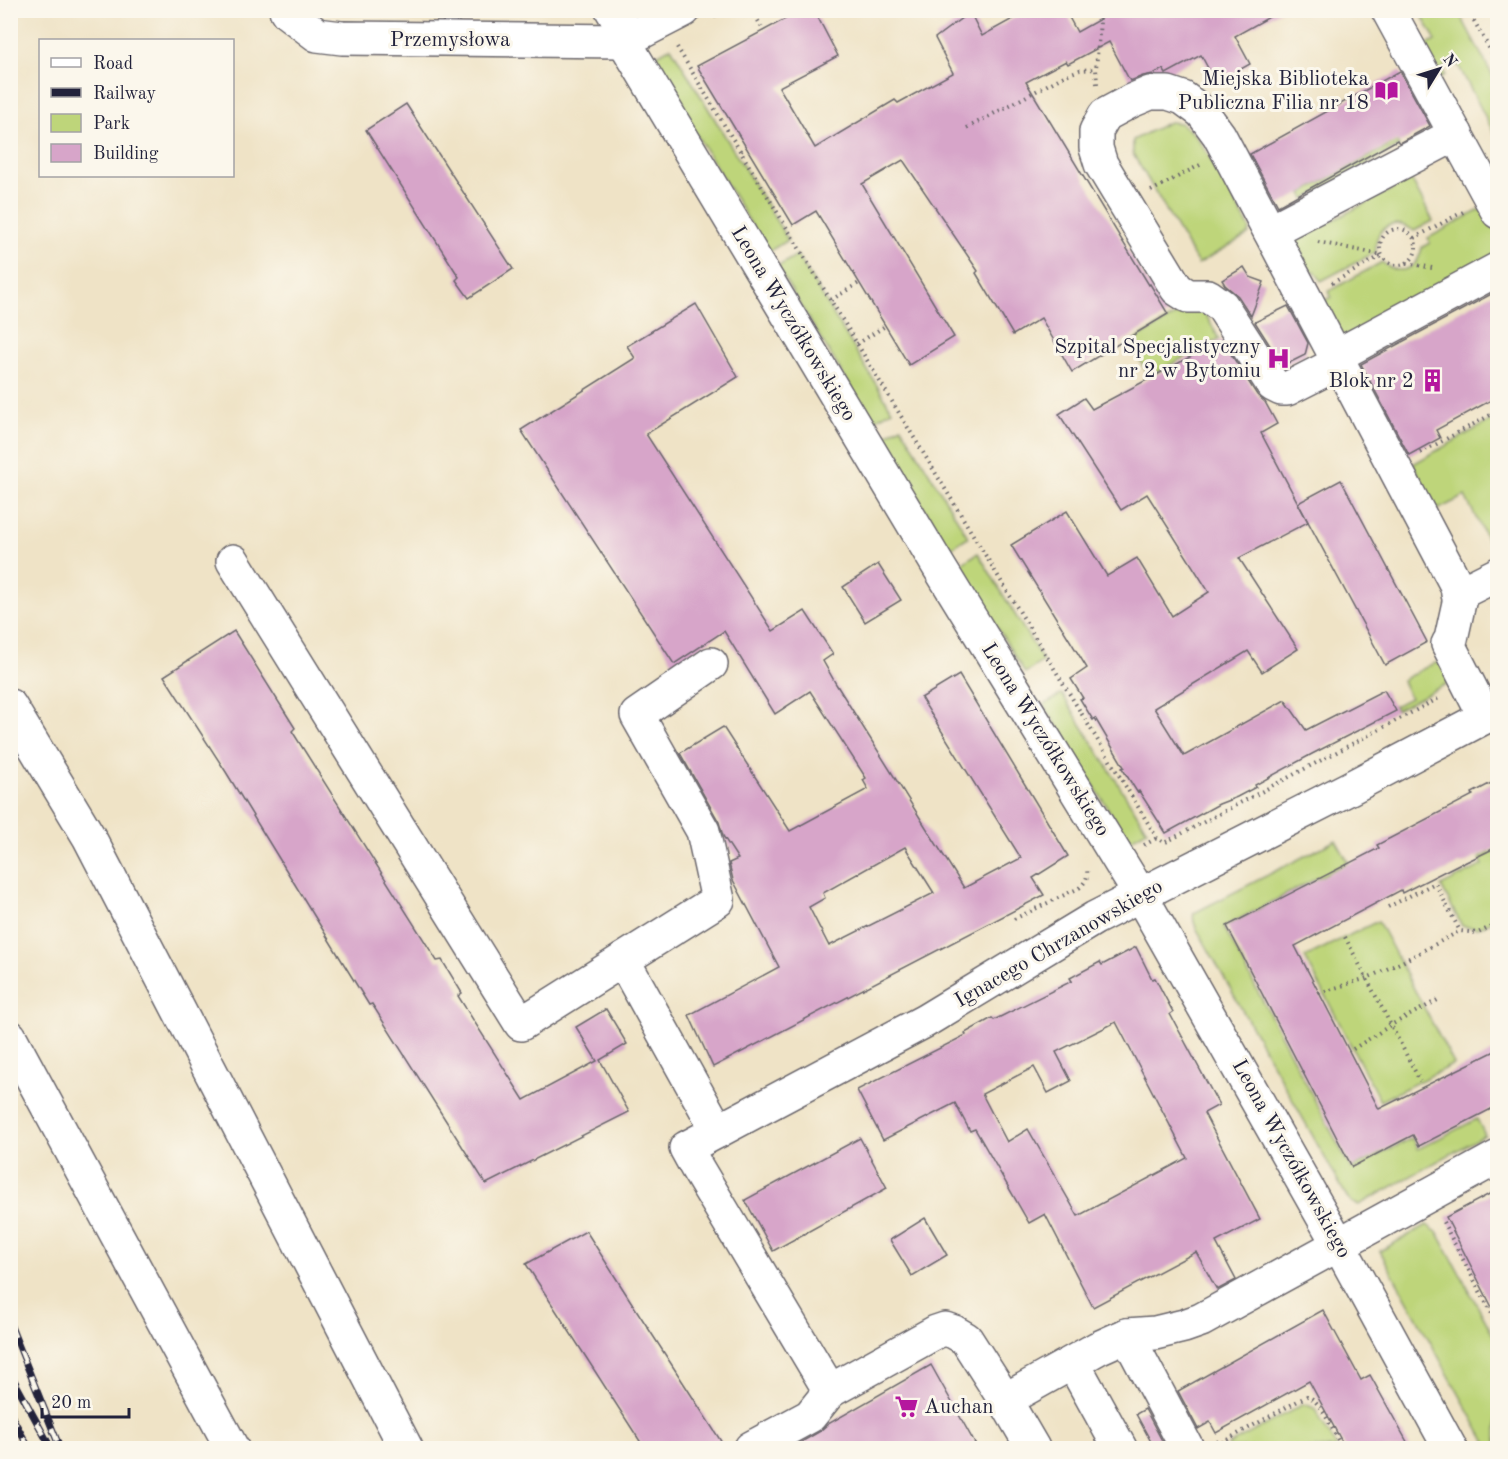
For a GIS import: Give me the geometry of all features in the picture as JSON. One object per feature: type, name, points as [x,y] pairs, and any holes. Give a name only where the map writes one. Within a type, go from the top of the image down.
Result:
[{"type":"street","name":"Przemysłowa","points":[[286,10],[317,35],[342,38],[626,39]]},
{"type":"street","name":"Leona Wyczółkowskiego","points":[[612,10],[626,39],[939,567],[1141,896],[1339,1245],[1450,1449]]},
{"type":"street","points":[[1388,10],[1494,205]]},
{"type":"street","points":[[626,39],[678,25]]},
{"type":"street","points":[[1491,714],[1468,683],[1448,644],[1460,598],[1456,584],[1338,359],[1219,135],[1202,112],[1183,98],[1168,93],[1150,93],[1131,100],[1105,116],[1096,130],[1096,148],[1101,164],[1176,288],[1188,296],[1208,296],[1222,306],[1273,385],[1281,389],[1287,389],[1338,359],[1497,269]]},
{"type":"street","points":[[1270,231],[1456,134]]},
{"type":"street","points":[[233,561],[521,1024],[718,900],[703,831],[637,715],[711,664]]},
{"type":"street","points":[[1458,594],[1497,574]]},
{"type":"street","points":[[10,706],[89,837],[405,1449]]},
{"type":"street","name":"Ignacego Chrzanowskiego","points":[[830,1390],[686,1148],[925,1021],[1095,918],[1491,714]]},
{"type":"street","points":[[623,960],[718,1131]]},
{"type":"street","points":[[10,1037],[232,1449]]},
{"type":"street","points":[[1005,1400],[1098,1348],[1127,1335],[1155,1333],[1201,1320],[1497,1157]]},
{"type":"street","points":[[751,1449],[810,1416],[830,1390],[945,1329],[966,1339],[1034,1449]]},
{"type":"street","points":[[1127,1335],[1199,1443]]},
{"type":"street","points":[[1073,1363],[1120,1449]]},
{"type":"path","points":[[752,10],[764,31]]},
{"type":"path","points":[[1101,10],[1096,69],[1105,116]]},
{"type":"path","points":[[1468,10],[1497,64]]},
{"type":"path","points":[[678,25],[741,151],[1157,838],[1164,843],[1468,683]]},
{"type":"path","points":[[967,128],[1066,75],[1080,70],[1096,69]]},
{"type":"path","points":[[741,151],[746,147]]},
{"type":"path","points":[[1125,204],[1228,151]]},
{"type":"path","points":[[1414,238],[1494,205]]},
{"type":"path","points":[[1403,230],[1409,232],[1414,238],[1415,252],[1407,263],[1393,264],[1382,255],[1381,242],[1390,231],[1403,230]]},
{"type":"path","points":[[1315,241],[1382,255]]},
{"type":"path","points":[[1305,297],[1382,255]]},
{"type":"path","points":[[831,300],[859,283]]},
{"type":"path","points":[[857,344],[885,326]]},
{"type":"path","points":[[1410,458],[1497,411]]},
{"type":"path","points":[[1014,919],[1079,888],[1085,883],[1088,875],[1086,865]]},
{"type":"path","points":[[1389,907],[1435,883],[1460,931]]},
{"type":"path","points":[[1319,993],[1367,978],[1460,931],[1478,933],[1497,923]]},
{"type":"path","points":[[1345,937],[1420,1081]]},
{"type":"path","points":[[1353,1049],[1391,1025],[1438,1000]]},
{"type":"path","points":[[1443,1222],[1497,1325]]},
{"type":"path","points":[[1199,1443],[1223,1442],[1306,1396],[1312,1398],[1318,1405],[1342,1449]]},
{"type":"green space","points":[[1419,11],[1458,11],[1497,84],[1497,139],[1456,61],[1442,68],[1445,75],[1438,79],[1421,47],[1435,41]]},
{"type":"green space","points":[[671,47],[788,240],[768,252],[650,59]]},
{"type":"green space","points":[[1169,122],[1180,123],[1194,134],[1250,229],[1249,234],[1198,264],[1133,154],[1133,140]]},
{"type":"green space","points":[[1397,142],[1399,146],[1305,199],[1302,193]]},
{"type":"green space","points":[[1411,179],[1433,221],[1414,231],[1400,224],[1387,226],[1378,236],[1376,252],[1321,281],[1315,271],[1306,275],[1288,239],[1297,228],[1311,232]]},
{"type":"green space","points":[[1485,207],[1497,231],[1497,256],[1341,341],[1321,302],[1331,297],[1329,291],[1382,262],[1395,269],[1407,269],[1416,261],[1422,247],[1430,243],[1428,238]]},
{"type":"green space","points":[[797,255],[892,410],[872,422],[777,267]]},
{"type":"green space","points":[[1195,305],[1206,315],[1219,339],[1149,376],[1130,343]]},
{"type":"green space","points":[[1497,417],[1497,559],[1465,496],[1437,510],[1413,464]]},
{"type":"green space","points":[[901,426],[968,537],[949,549],[881,438]]},
{"type":"green space","points":[[978,553],[1043,661],[1025,673],[959,565]]},
{"type":"green space","points":[[1434,663],[1442,664],[1452,681],[1396,710],[1394,706],[1410,698],[1402,680]]},
{"type":"green space","points":[[1062,694],[1147,830],[1128,841],[1044,705]]},
{"type":"green space","points":[[1336,840],[1348,862],[1224,927],[1351,1169],[1412,1138],[1418,1149],[1477,1119],[1485,1135],[1359,1205],[1347,1197],[1194,920],[1194,913]]},
{"type":"green space","points":[[1497,849],[1497,919],[1478,928],[1462,926],[1441,886],[1483,865],[1480,858]]},
{"type":"green space","points":[[1378,921],[1454,1064],[1380,1101],[1305,957]]},
{"type":"green space","points":[[1427,1225],[1438,1233],[1497,1342],[1497,1448],[1489,1448],[1380,1251]]},
{"type":"green space","points":[[1302,1405],[1314,1408],[1337,1448],[1229,1448],[1228,1445]]},
{"type":"building","points":[[802,10],[814,10],[838,56],[779,87],[815,148],[895,100],[898,103],[953,73],[935,38],[970,12],[982,36],[1029,10],[1065,10],[1077,32],[1116,10],[1282,10],[1235,36],[1250,64],[1216,83],[1201,55],[1166,74],[1163,69],[1130,81],[1109,42],[1068,64],[1066,61],[1026,82],[1168,314],[1072,372],[1041,318],[1013,335],[976,273],[978,271],[903,160],[862,184],[954,337],[909,365],[816,211],[793,225],[697,66]]},
{"type":"building","points":[[1400,71],[1430,126],[1399,143],[1397,140],[1278,206],[1250,154]]},
{"type":"building","points":[[406,104],[513,269],[469,298],[456,280],[459,277],[366,130]]},
{"type":"building","points":[[1244,267],[1250,277],[1264,282],[1251,316],[1238,296],[1222,280]]},
{"type":"building","name":"Blok nr 2","points":[[1497,291],[1497,397],[1436,430],[1440,438],[1409,455],[1361,364]]},
{"type":"building","points":[[696,304],[738,377],[646,434],[773,631],[805,611],[833,654],[823,661],[836,684],[964,888],[1021,858],[921,698],[959,675],[1068,856],[1033,878],[1044,895],[713,1067],[689,1015],[779,967],[733,880],[729,863],[738,859],[723,836],[719,822],[680,753],[723,727],[790,831],[868,789],[863,780],[866,778],[810,691],[775,714],[724,631],[674,664],[521,430],[635,358],[627,346]],"holes":[[[905,847],[934,893],[829,946],[809,907],[825,898],[823,893]]]},
{"type":"building","points":[[1288,306],[1308,343],[1305,355],[1283,366],[1255,322]]},
{"type":"building","points":[[1222,340],[1257,395],[1265,402],[1277,424],[1261,433],[1308,522],[1239,558],[1298,649],[1262,672],[1248,651],[1154,708],[1184,756],[1285,700],[1306,730],[1384,690],[1396,711],[1166,833],[1122,768],[1124,767],[1095,718],[1093,720],[1080,699],[1083,698],[1071,679],[1087,668],[1011,545],[1067,511],[1107,576],[1137,558],[1172,616],[1209,592],[1147,494],[1121,510],[1059,414],[1084,398],[1092,409]]},
{"type":"building","points":[[1341,480],[1427,642],[1385,665],[1298,503]]},
{"type":"building","points":[[878,564],[901,600],[865,622],[843,587]]},
{"type":"building","points":[[234,631],[295,728],[292,731],[437,961],[442,960],[462,993],[458,996],[524,1100],[597,1061],[576,1027],[606,1009],[627,1044],[600,1060],[629,1112],[486,1184],[372,1004],[369,1005],[226,772],[164,676]]},
{"type":"building","points":[[1497,780],[1497,847],[1402,893],[1401,890],[1295,946],[1379,1109],[1497,1050],[1497,1106],[1419,1146],[1413,1135],[1352,1167],[1227,926],[1379,848],[1377,845]]},
{"type":"building","points":[[1136,947],[1152,979],[1155,978],[1173,1012],[1170,1014],[1219,1105],[1204,1113],[1260,1219],[1216,1242],[1236,1280],[1217,1290],[1196,1252],[1093,1307],[1045,1214],[1029,1223],[975,1129],[970,1131],[955,1103],[883,1140],[857,1090],[966,1035],[965,1033],[992,1018],[994,1020],[1072,981],[1070,978],[1100,962],[1102,965]],"holes":[[[1116,1022],[1187,1158],[1078,1216],[1028,1129],[1007,1142],[982,1094],[1034,1067],[1048,1093],[1071,1081],[1056,1052]]]},
{"type":"building","points":[[860,1138],[887,1188],[773,1251],[745,1200]]},
{"type":"building","points":[[1497,1190],[1497,1317],[1446,1217]]},
{"type":"building","points":[[925,1218],[947,1255],[912,1276],[890,1240]]},
{"type":"building","points":[[586,1231],[726,1449],[645,1449],[526,1264]]},
{"type":"building","points":[[1323,1310],[1361,1380],[1370,1375],[1411,1449],[1346,1449],[1309,1381],[1216,1433],[1210,1422],[1198,1429],[1178,1391]]},
{"type":"building","name":"Auchan","points":[[931,1365],[978,1449],[789,1449],[819,1432],[828,1424]]},
{"type":"building","points":[[1145,1409],[1165,1449],[1155,1449],[1136,1414]]},
{"type":"railway","points":[[10,1324],[60,1448]]},
{"type":"railway","points":[[10,1373],[51,1448]]},
{"type":"railway","points":[[10,1413],[29,1448]]},
{"type":"place","name":"Miejska Biblioteka Publiczna Filia nr 18","points":[[1387,91]]},
{"type":"place","name":"Szpital Specjalistyczny nr 2 w Bytomiu","points":[[1279,359]]},
{"type":"place","name":"Blok nr 2","points":[[1432,381]]},
{"type":"place","name":"Auchan","points":[[906,1407]]}]
